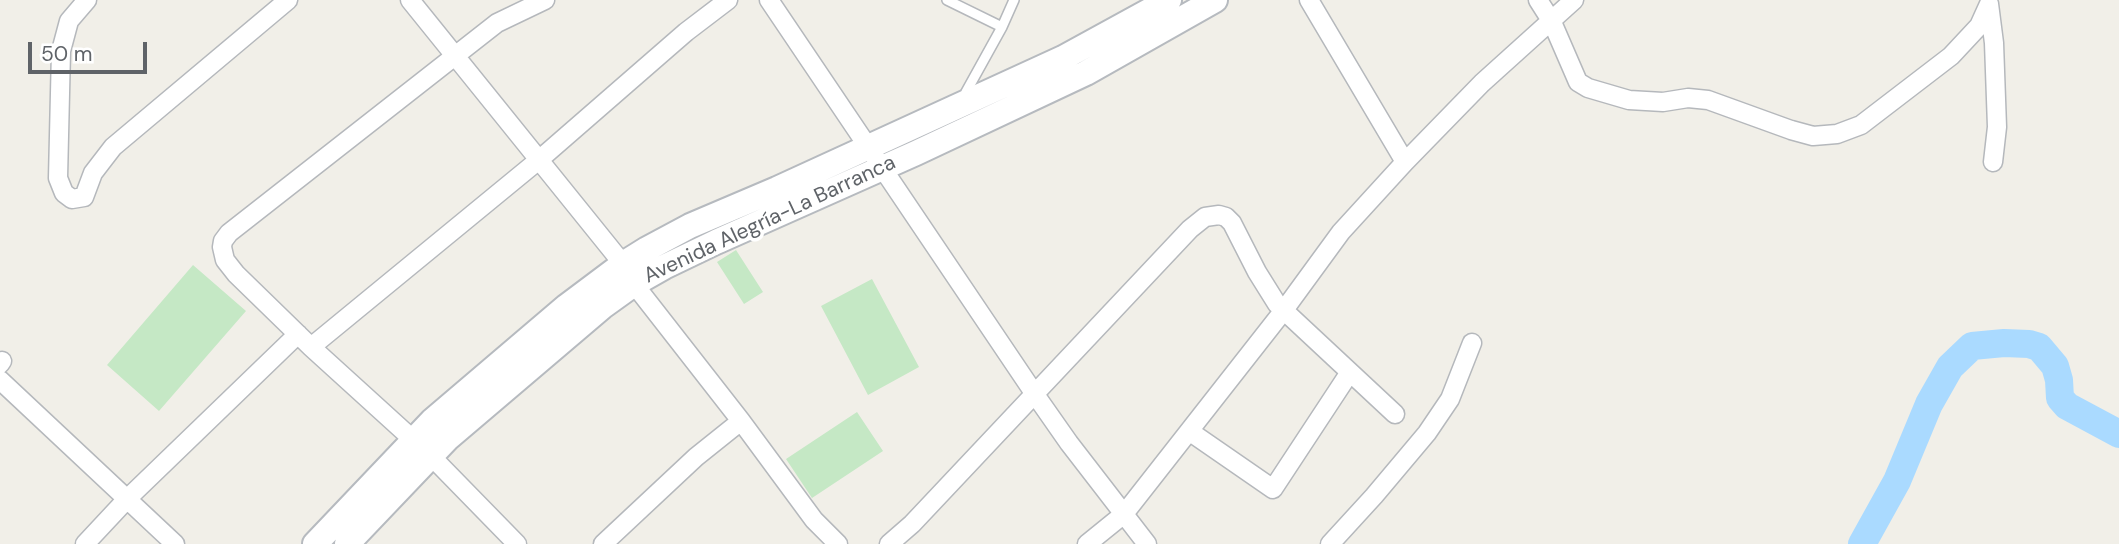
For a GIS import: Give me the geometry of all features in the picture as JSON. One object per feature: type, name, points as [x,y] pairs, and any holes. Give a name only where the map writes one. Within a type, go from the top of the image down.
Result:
[{"type":"main road","name":"Avenida Alegría-La Barranca","points":[[315,544],[422,448],[448,438],[602,307],[628,274],[664,267],[716,242],[876,157],[966,104],[1063,58],[1169,0]]},
{"type":"main road","name":"Avenida Alegría-La Barranca","points":[[876,157],[1086,73],[1215,0]]},
{"type":"main road","name":"Avenida Alegría-La Barranca","points":[[347,544],[422,448]]},
{"type":"street","points":[[87,0],[69,22],[61,51],[58,178],[64,193],[72,199],[84,197],[93,173],[113,147],[288,0]]},
{"type":"street","points":[[410,0],[540,159],[814,520],[838,544]]},
{"type":"street","points":[[517,544],[422,448],[311,347],[230,267],[223,253],[223,241],[229,233],[497,23],[545,0]]},
{"type":"street","points":[[311,347],[540,159],[686,32],[728,0]]},
{"type":"street","points":[[769,0],[1034,393],[1147,544]]},
{"type":"street","points":[[1309,0],[1405,162]]},
{"type":"street","points":[[1538,0],[1552,22],[1578,82],[1588,88],[1629,100],[1708,100],[1791,130],[1813,135],[1837,134],[1861,125],[1951,56],[1979,26],[1989,2]]},
{"type":"street","points":[[1087,544],[1124,514],[1284,310],[1341,232],[1482,83],[1574,0]]},
{"type":"street","points":[[1989,2],[1994,43],[1997,127],[1993,162]]},
{"type":"street","points":[[889,544],[912,524],[1190,229],[1205,217],[1219,215],[1232,223],[1269,293],[1395,414]]},
{"type":"street","points":[[85,544],[127,499],[298,334]]},
{"type":"street","points":[[1330,544],[1427,433],[1450,399],[1472,343]]},
{"type":"street","points":[[1189,431],[1273,489],[1350,372]]},
{"type":"street","points":[[0,380],[175,544]]},
{"type":"street","points":[[603,544],[696,457],[741,421]]},
{"type":"lane","points":[[947,0],[1002,27]]},
{"type":"lane","points":[[966,104],[966,92],[1014,0]]},
{"type":"green space","points":[[736,250],[763,292],[744,304],[717,262]]},
{"type":"green space","points":[[193,265],[246,311],[159,411],[107,365]]},
{"type":"green space","points":[[872,279],[919,367],[868,395],[821,306]]},
{"type":"green space","points":[[857,412],[883,451],[812,498],[786,459]]},
{"type":"waterway","points":[[1862,544],[1897,481],[1929,404],[1950,367],[1972,346],[2004,343],[2039,347],[2055,366],[2060,398],[2067,406],[2119,434]]}]
